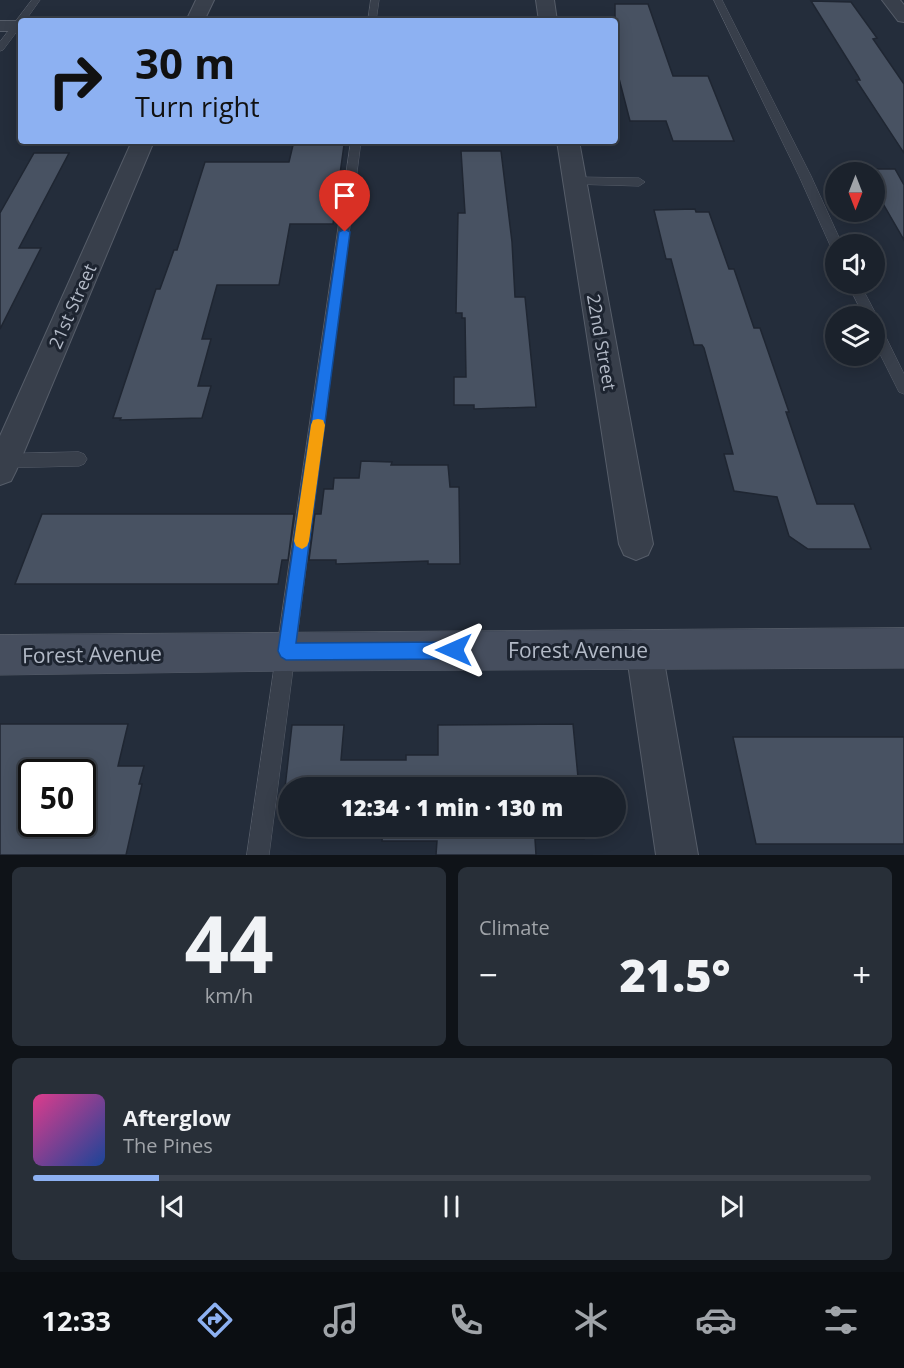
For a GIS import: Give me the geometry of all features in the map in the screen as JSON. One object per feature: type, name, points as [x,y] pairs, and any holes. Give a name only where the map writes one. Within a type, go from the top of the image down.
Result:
[{"type":"main road","name":"Forest Avenue","points":[[0,655],[904,648]]},
{"type":"street","points":[[196,18],[205,0]]},
{"type":"street","points":[[545,0],[548,18]]},
{"type":"street","points":[[891,0],[904,17]]},
{"type":"street","name":"21st Street","points":[[1,464],[142,144]]},
{"type":"street","name":"22nd Street","points":[[569,144],[636,544]]},
{"type":"street","points":[[644,650],[676,855]]},
{"type":"lane","points":[[19,18],[36,0]]},
{"type":"lane","points":[[372,18],[375,0]]},
{"type":"lane","points":[[718,0],[831,234]]},
{"type":"lane","points":[[0,48],[12,26]]},
{"type":"lane","points":[[258,855],[356,144]]},
{"type":"lane","points":[[575,182],[639,182]]},
{"type":"lane","points":[[885,349],[904,388]]},
{"type":"lane","points":[[1,464],[79,459]]},
{"type":"building","points":[[811,1],[851,2],[877,38],[873,39],[904,84],[904,153],[856,80],[860,80]]},
{"type":"building","points":[[615,4],[648,4],[673,76],[708,76],[734,141],[673,141],[666,121],[630,121],[618,75],[618,18],[615,18]]},
{"type":"building","points":[[293,145],[344,145],[333,224],[290,224],[279,285],[217,285],[202,339],[211,339],[198,386],[211,386],[202,418],[120,420],[121,418],[113,418],[156,289],[160,289],[174,250],[177,250],[205,162],[289,162]]},
{"type":"building","points":[[461,151],[501,151],[512,242],[515,297],[525,297],[536,407],[474,409],[474,405],[454,405],[454,377],[466,377],[465,318],[462,318],[462,313],[456,313],[458,213],[465,213]]},
{"type":"building","points":[[34,153],[69,153],[19,248],[41,248],[0,329],[0,213]]},
{"type":"building","points":[[885,169],[895,169],[904,185],[904,240],[885,207]]},
{"type":"building","points":[[695,209],[696,212],[709,212],[729,269],[734,269],[754,328],[760,328],[817,504],[854,504],[871,549],[808,549],[789,536],[777,497],[734,491],[724,454],[733,454],[704,348],[702,345],[694,345],[671,259],[666,259],[654,210]]},
{"type":"building","points":[[361,461],[392,462],[391,465],[448,465],[450,487],[459,487],[460,564],[428,564],[428,561],[336,564],[336,560],[309,560],[315,514],[321,514],[324,489],[333,489],[334,478],[359,478]]},
{"type":"building","points":[[42,514],[294,514],[288,560],[282,560],[278,584],[15,584]]},
{"type":"building","points":[[0,724],[128,724],[118,766],[144,766],[126,855],[0,855]]},
{"type":"building","points":[[573,724],[578,777],[286,777],[292,725],[344,725],[341,760],[406,760],[406,755],[438,755],[438,725]]},
{"type":"building","points":[[733,737],[904,737],[904,844],[756,844]]},
{"type":"building","points":[[382,837],[584,837],[584,839],[535,839],[536,855],[436,855],[437,841],[382,841]]},
{"type":"slow traffic","points":[[302,541],[318,425]]},
{"type":"route","points":[[345,232],[286,651],[454,650]]}]
